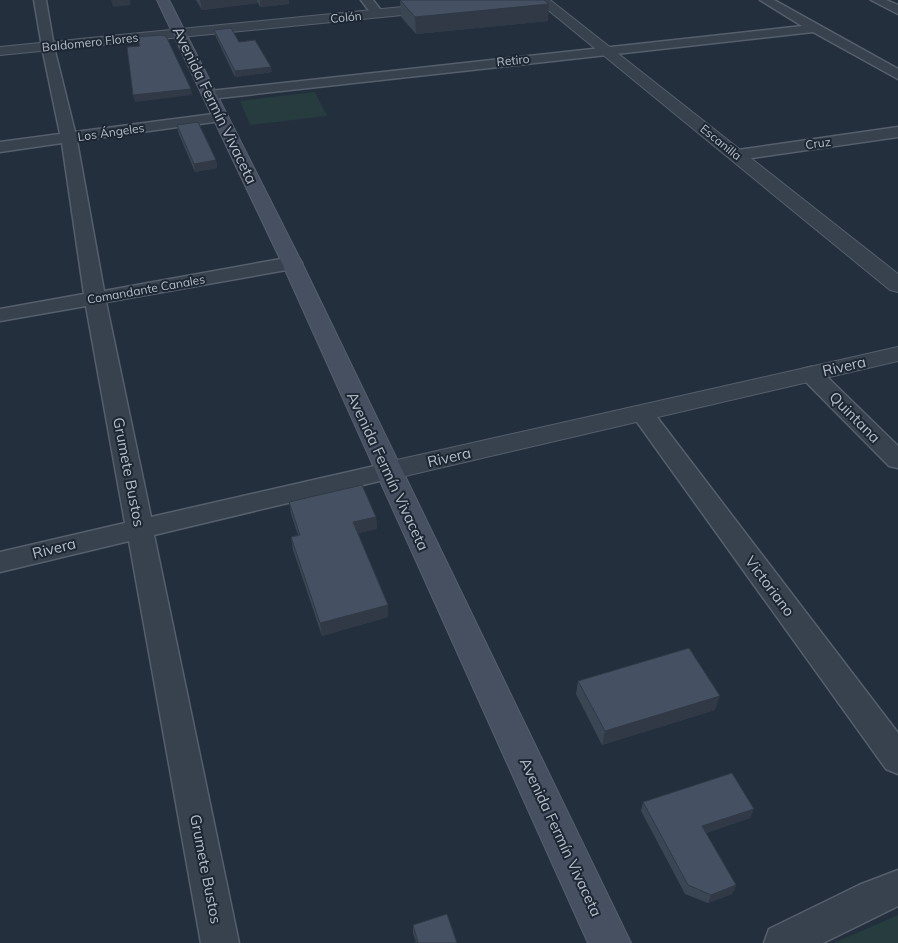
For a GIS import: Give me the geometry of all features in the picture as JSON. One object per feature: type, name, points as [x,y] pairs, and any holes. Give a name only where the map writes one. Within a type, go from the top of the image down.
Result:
[{"type":"main road","name":"Avenida Fermín Vivaceta","points":[[163,0],[292,263],[610,943]]},
{"type":"street","name":"Grumete Bustos","points":[[40,0],[48,47],[68,138],[95,298],[220,943]]},
{"type":"street","points":[[367,0],[377,14]]},
{"type":"street","name":"Colón","points":[[180,33],[512,0]]},
{"type":"street","name":"Escanilla","points":[[542,0],[898,285]]},
{"type":"street","points":[[766,0],[898,75]]},
{"type":"street","points":[[877,0],[898,10]]},
{"type":"street","name":"Retiro","points":[[210,95],[816,28]]},
{"type":"street","name":"Baldomero Flores","points":[[0,52],[180,33]]},
{"type":"street","name":"Los Ángeles","points":[[0,146],[221,117]]},
{"type":"street","name":"Cruz","points":[[738,155],[898,132]]},
{"type":"street","name":"Comandante Canales","points":[[0,315],[292,263]]},
{"type":"street","name":"Rivera","points":[[0,562],[140,528],[898,354]]},
{"type":"street","name":"Quintana","points":[[811,374],[898,460]]},
{"type":"street","name":"Victoriano","points":[[642,413],[898,759]]},
{"type":"street","points":[[784,943],[872,898],[898,888]]},
{"type":"green space","points":[[315,92],[327,116],[250,125],[240,101]]},
{"type":"green space","points":[[898,915],[898,943],[834,943]]},
{"type":"building","points":[[400,0],[544,0],[549,4],[415,17]]},
{"type":"building","points":[[231,28],[239,42],[255,40],[271,67],[235,71],[214,30]]},
{"type":"building","points":[[166,36],[191,89],[133,95],[127,47],[140,46],[136,37]]},
{"type":"building","points":[[198,122],[216,160],[194,164],[177,125]]},
{"type":"building","points":[[362,485],[376,517],[353,522],[388,605],[320,623],[291,537],[300,535],[289,502]]},
{"type":"building","points":[[689,648],[720,696],[605,731],[578,681]]},
{"type":"building","points":[[732,773],[754,809],[702,826],[736,885],[711,895],[688,885],[643,802]]},
{"type":"building","points":[[447,914],[457,943],[414,943],[418,942],[413,925]]}]
